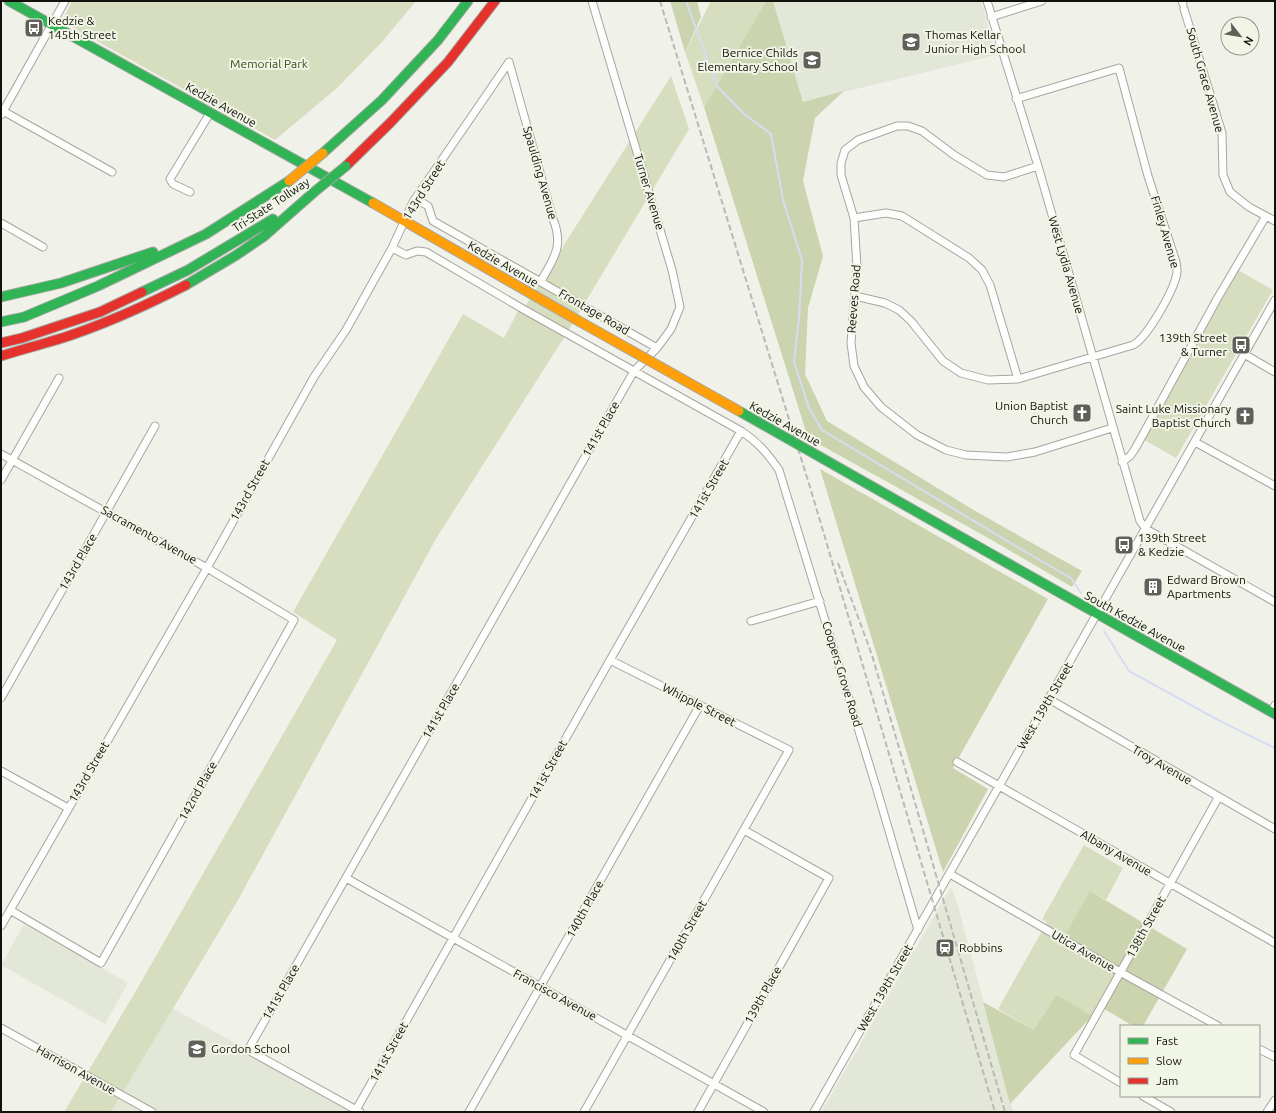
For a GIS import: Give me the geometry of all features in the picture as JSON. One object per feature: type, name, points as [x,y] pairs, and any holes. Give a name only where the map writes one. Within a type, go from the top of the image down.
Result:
[{"type":"main road","name":"Kedzie Avenue","points":[[9,1],[404,220],[577,320],[984,550]]},
{"type":"main road","name":"Tri-State Tollway","points":[[1,322],[24,317],[98,286],[206,234],[289,181],[323,153],[382,100],[438,40],[468,1]]},
{"type":"main road","name":"Tri-State Tollway","points":[[1,343],[22,338],[100,312],[188,270],[270,221],[312,193],[346,166],[390,123],[448,62],[495,1]]},
{"type":"main road","points":[[1,356],[66,336],[116,318],[189,282],[223,263],[255,242],[285,219],[312,193]]},
{"type":"main road","points":[[1,297],[60,283],[206,234]]},
{"type":"main road","name":"South Kedzie Avenue","points":[[984,550],[1097,615],[1274,710]]},
{"type":"street","points":[[65,1],[2,113],[112,172]]},
{"type":"street","name":"Turner Avenue","points":[[592,1],[672,270],[680,307],[671,329],[657,348],[634,371]]},
{"type":"street","name":"West Lydia Avenue","points":[[987,1],[1016,99],[1038,166],[1122,462],[1140,521],[1146,529]]},
{"type":"street","points":[[991,17],[1042,1]]},
{"type":"street","name":"South Grace Avenue","points":[[1183,5],[1222,133],[1223,176],[1230,192],[1249,207],[1275,222]]},
{"type":"street","name":"143rd Street","points":[[1,926],[3,916],[10,910],[207,568],[314,377],[346,330],[392,248],[413,202],[509,62]]},
{"type":"street","name":"Spaulding Avenue","points":[[509,62],[552,219],[557,230],[557,250],[541,281]]},
{"type":"street","name":"Finley Avenue","points":[[855,296],[886,303],[899,310],[911,321],[943,361],[961,373],[988,380],[1018,379],[1133,345],[1148,331],[1171,289],[1177,272],[1176,262],[1148,176],[1119,68],[1016,99]]},
{"type":"street","points":[[190,192],[173,184],[170,180],[210,113]]},
{"type":"street","name":"Reeves Road","points":[[1038,166],[1004,177],[987,175],[954,155],[922,131],[908,126],[897,126],[858,140],[845,150],[841,163],[841,175],[854,218],[857,267],[851,343],[854,366],[864,387],[881,407],[917,435],[946,450],[966,455],[1007,457],[1035,452],[1112,428]]},
{"type":"street","name":"Frontage Road","points":[[413,202],[423,203],[428,206],[433,221],[657,348]]},
{"type":"street","points":[[854,218],[886,212],[902,216],[970,258],[982,270],[990,285],[1018,379]]},
{"type":"street","points":[[1122,462],[1130,456],[1135,449],[1217,299],[1266,216]]},
{"type":"street","points":[[1,223],[42,247]]},
{"type":"street","name":"Coopers Grove Road","points":[[392,248],[406,256],[417,251],[426,252],[523,309],[742,431],[755,440],[764,449],[779,470],[878,790],[918,930]]},
{"type":"street","name":"West 139th Street","points":[[814,1112],[1275,300]]},
{"type":"street","points":[[1244,354],[1275,372]]},
{"type":"street","name":"141st Place","points":[[358,1111],[248,1050],[634,371]]},
{"type":"street","points":[[1,480],[59,378]]},
{"type":"street","name":"143rd Place","points":[[1,698],[155,426]]},
{"type":"street","name":"141st Street","points":[[358,1111],[453,938],[610,660],[742,431]]},
{"type":"street","points":[[1195,442],[1275,486]]},
{"type":"street","name":"Sacramento Avenue","points":[[1,454],[207,568],[294,620]]},
{"type":"street","points":[[1146,529],[1275,602]]},
{"type":"street","points":[[751,621],[820,601]]},
{"type":"street","name":"142nd Place","points":[[10,910],[101,962],[294,620]]},
{"type":"street","name":"Whipple Street","points":[[610,660],[789,750]]},
{"type":"street","name":"Troy Avenue","points":[[1049,699],[1218,798],[1275,829]]},
{"type":"street","name":"140th Place","points":[[469,1112],[700,705]]},
{"type":"street","name":"140th Street","points":[[584,1112],[789,750]]},
{"type":"street","name":"Albany Avenue","points":[[957,762],[1275,944]]},
{"type":"street","points":[[1,771],[68,808]]},
{"type":"street","name":"138th Street","points":[[1120,1082],[1074,1056],[1218,798]]},
{"type":"street","name":"139th Place","points":[[698,1112],[829,878],[744,830]]},
{"type":"street","name":"Utica Avenue","points":[[950,874],[1120,972],[1216,1025]]},
{"type":"street","name":"Francisco Avenue","points":[[346,878],[764,1112]]},
{"type":"street","name":"Harrison Avenue","points":[[1,1028],[152,1112]]},
{"type":"street","points":[[1260,1050],[1275,1058]]},
{"type":"street","points":[[1145,1097],[1171,1112]]},
{"type":"street","points":[[1267,1112],[1275,1100]]},
{"type":"shaded area","name":"Thomas Kellar Junior High School","points":[[773,1],[981,1],[996,55],[803,102]]},
{"type":"shaded area","points":[[951,887],[957,902],[1013,1112],[821,1112]]},
{"type":"shaded area","points":[[24,924],[128,983],[105,1024],[1,965]]},
{"type":"shaded area","name":"Gordon School","points":[[172,1008],[360,1112],[111,1112]]},
{"type":"green space","name":"Memorial Park","points":[[72,1],[416,1],[382,42],[336,89],[275,140],[68,25],[64,17]]},
{"type":"green space","points":[[670,1],[697,1],[701,17],[685,52]]},
{"type":"green space","points":[[711,1],[766,1],[704,107],[685,52]]},
{"type":"green space","points":[[766,1],[773,1],[803,102],[844,91],[815,118],[803,181],[823,256],[808,308],[805,374],[827,421],[977,512],[1082,571],[1072,587],[990,539],[808,438],[704,107]]},
{"type":"green space","points":[[671,76],[689,129],[567,333],[437,537],[238,900],[111,1112],[64,1112],[137,989],[337,640],[293,612],[463,314],[504,338],[520,307],[524,308]]},
{"type":"green space","points":[[1238,270],[1273,290],[1176,458],[1144,440]]},
{"type":"green space","points":[[820,469],[1048,599],[953,768],[988,789],[943,872]]},
{"type":"green space","points":[[1084,845],[1123,868],[1106,900],[1090,891],[1120,972],[1092,1016],[1034,1030],[998,1009],[1047,922],[1042,919]]},
{"type":"green space","points":[[1090,891],[1187,949],[1144,1025],[1131,1025],[1101,1007],[1120,972],[1063,939]]},
{"type":"green space","points":[[1057,995],[1092,1016],[1010,1104],[983,1002],[1034,1030]]},
{"type":"waterway","points":[[686,1],[717,86],[743,113],[771,134],[783,200],[802,260],[799,319],[794,362],[809,408],[822,430],[1071,578],[1081,593]]},
{"type":"waterway","points":[[1104,631],[1129,671],[1220,721],[1275,748]]},
{"type":"railway","points":[[660,1],[813,497],[995,1112]]},
{"type":"railway","points":[[838,563],[872,655],[1005,1112]]},
{"type":"traffic: fast","points":[[9,1],[373,203]]},
{"type":"traffic: fast","points":[[323,153],[382,100],[438,40],[468,1]]},
{"type":"traffic: fast","points":[[313,193],[346,166]]},
{"type":"traffic: fast","points":[[1,322],[24,317],[98,286],[206,234],[289,181]]},
{"type":"traffic: fast","points":[[186,285],[235,256],[263,237],[313,193]]},
{"type":"traffic: fast","points":[[142,292],[188,270],[273,219]]},
{"type":"traffic: fast","points":[[1,297],[61,283],[153,252]]},
{"type":"traffic: fast","points":[[739,411],[984,550]]},
{"type":"traffic: fast","points":[[984,550],[1275,714]]},
{"type":"traffic: slow","points":[[289,181],[323,153]]},
{"type":"traffic: slow","points":[[373,203],[577,320]]},
{"type":"traffic: slow","points":[[577,320],[739,411]]},
{"type":"traffic: jam","points":[[346,166],[390,123],[448,62],[495,1]]},
{"type":"traffic: jam","points":[[1,356],[91,328],[132,311],[186,285]]},
{"type":"traffic: jam","points":[[1,343],[22,338],[100,312],[142,292]]},
{"type":"place","name":"Kedzie & 145th Street","points":[[34,28]]},
{"type":"place","name":"Thomas Kellar Junior High School","points":[[911,42]]},
{"type":"place","name":"Bernice Childs Elementary School","points":[[812,60]]},
{"type":"place","name":"139th Street & Turner","points":[[1241,345]]},
{"type":"place","name":"Union Baptist Church","points":[[1082,413]]},
{"type":"place","name":"Saint Luke Missionary Baptist Church","points":[[1245,416]]},
{"type":"place","name":"139th Street & Kedzie","points":[[1124,545]]},
{"type":"place","name":"Edward Brown Apartments","points":[[1153,587]]},
{"type":"place","name":"Robbins","points":[[945,948]]},
{"type":"place","name":"Gordon School","points":[[197,1049]]}]
